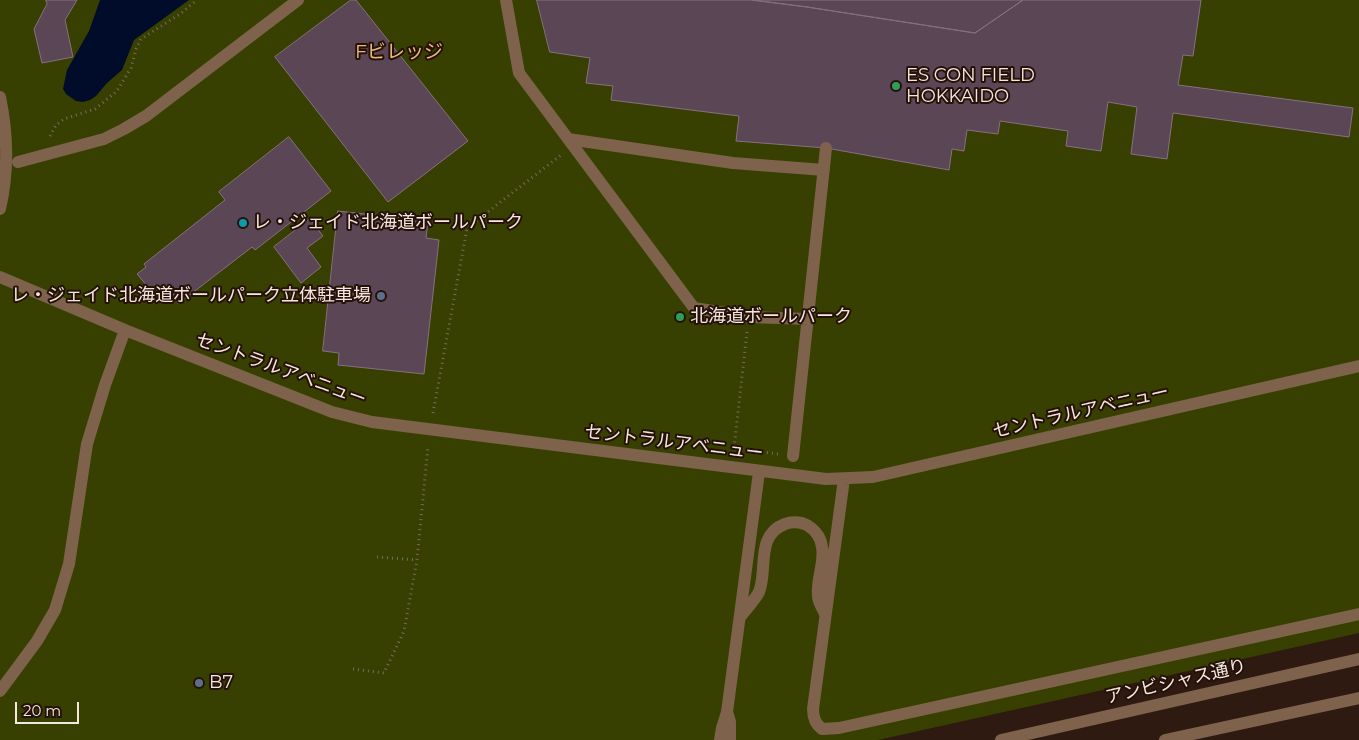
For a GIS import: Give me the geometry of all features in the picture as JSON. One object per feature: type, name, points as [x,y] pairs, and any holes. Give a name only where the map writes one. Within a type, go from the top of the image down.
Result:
[{"type":"street","points":[[18,162],[104,138],[124,129],[146,116],[298,0]]},
{"type":"street","points":[[506,0],[519,73],[694,308],[749,317],[808,319]]},
{"type":"street","points":[[0,97],[7,140],[5,187],[0,209]]},
{"type":"street","points":[[571,142],[733,162],[824,170]]},
{"type":"street","points":[[793,456],[826,148]]},
{"type":"street","name":"セントラルアベニュー","points":[[0,277],[125,330],[332,412],[372,422],[826,479],[873,477],[1359,366]]},
{"type":"street","points":[[0,691],[37,641],[55,610],[69,564],[87,444],[105,385],[125,330]]},
{"type":"street","points":[[720,740],[727,712],[759,472]]},
{"type":"street","points":[[844,479],[813,715],[817,726],[822,729],[838,728],[1359,614]]},
{"type":"street","points":[[739,618],[759,591],[768,539],[780,526],[788,522],[807,525],[814,530],[820,539],[823,548],[817,598],[825,614]]},
{"type":"street","name":"アンビシャス通り","points":[[1001,740],[1359,660]]},
{"type":"street","points":[[1165,740],[1359,698]]},
{"type":"street","points":[[727,712],[730,722],[730,740]]},
{"type":"path","points":[[52,153],[50,140],[52,130],[56,125],[72,116],[95,109],[106,101],[117,91],[125,79],[141,39],[180,14],[197,0]]},
{"type":"path","points":[[353,669],[384,673],[404,631],[418,560],[430,430],[467,228],[571,142]]},
{"type":"path","points":[[749,317],[734,448],[793,456]]},
{"type":"path","points":[[377,557],[418,560]]},
{"type":"green space","name":"北海道ボールパーク","points":[[0,0],[1359,0],[1359,633],[878,740],[0,740]]},
{"type":"water","points":[[100,0],[189,0],[134,40],[122,70],[96,96],[83,102],[76,101],[66,94],[63,89],[67,70],[89,31]]},
{"type":"building","points":[[46,0],[77,0],[65,20],[73,57],[42,63],[34,29],[47,4]]},
{"type":"building","points":[[351,0],[356,0],[468,141],[388,202],[275,57]]},
{"type":"building","name":"ES CON FIELD HOKKAIDO","points":[[537,0],[752,0],[975,33],[1023,0],[1201,0],[1193,56],[1183,55],[1178,85],[1353,108],[1349,137],[1173,113],[1167,159],[1131,154],[1137,107],[1108,102],[1101,151],[1066,146],[1068,131],[1000,121],[998,134],[967,130],[964,151],[952,149],[949,170],[826,148],[736,141],[739,116],[611,100],[613,86],[586,83],[590,58],[550,52]]},
{"type":"building","points":[[752,0],[1023,0],[975,33]]},
{"type":"building","name":"レ・ジェイド北海道ボールパーク","points":[[289,137],[331,191],[255,250],[252,247],[178,304],[169,291],[147,286],[137,274],[146,267],[144,264],[225,200],[219,192]]},
{"type":"building","name":"レ・ジェイド北海道ボールパーク立体駐車場","points":[[338,211],[428,221],[426,238],[439,240],[424,374],[338,365],[339,353],[323,351]]},
{"type":"building","points":[[310,219],[323,236],[307,248],[321,267],[301,283],[274,247]]},
{"type":"place","name":"ES CON FIELD HOKKAIDO","points":[[896,86]]},
{"type":"place","name":"レ・ジェイド北海道ボールパーク","points":[[243,223]]},
{"type":"place","name":"レ・ジェイド北海道ボールパーク立体駐車場","points":[[381,296]]},
{"type":"place","name":"北海道ボールパーク","points":[[680,317]]},
{"type":"place","name":"B7","points":[[199,683]]},
{"type":"district","name":"Fビレッジ","points":[[399,52]]}]
